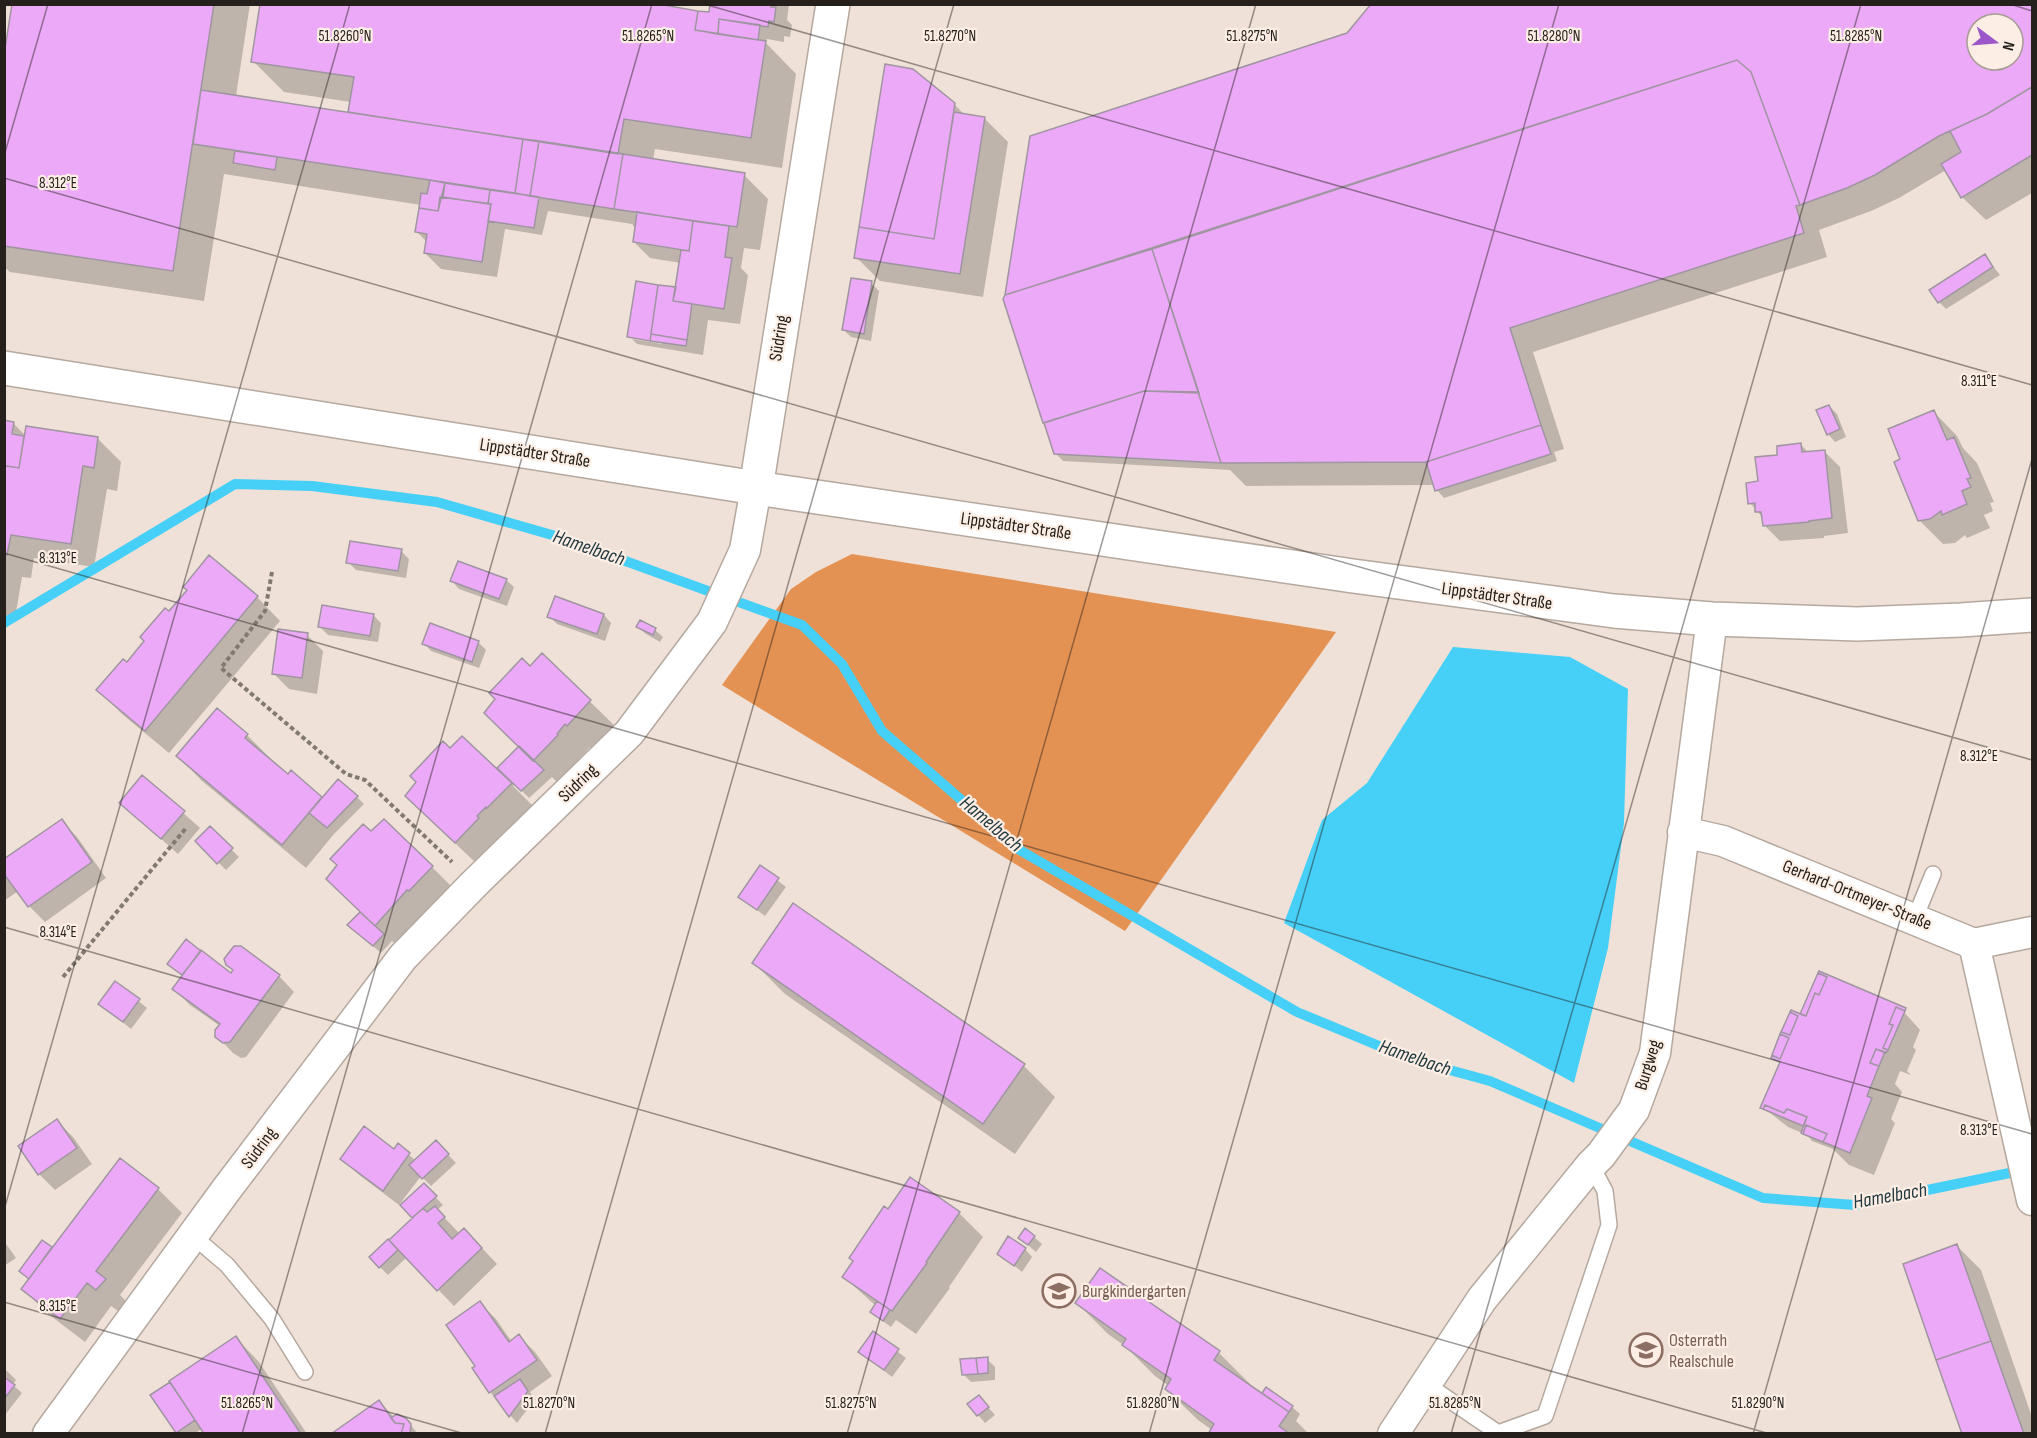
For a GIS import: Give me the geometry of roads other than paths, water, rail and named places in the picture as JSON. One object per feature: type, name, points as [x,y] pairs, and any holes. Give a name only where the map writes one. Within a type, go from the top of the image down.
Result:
[{"type":"street","name":"Südring","points":[[48,1434],[193,1236],[403,957],[474,884],[629,733],[712,622],[745,550],[833,4]]},
{"type":"street","name":"Lippstädter Straße","points":[[4,368],[756,488],[1353,576],[1614,611],[1712,619],[1857,624],[2032,615]]},
{"type":"street","name":"Burgweg","points":[[1393,1434],[1482,1299],[1634,1110],[1655,1053],[1712,619]]},
{"type":"street","name":"Gerhard-Ortmeyer-Straße","points":[[1683,832],[1723,841],[1974,944]]},
{"type":"street","points":[[2031,1192],[1974,944],[2032,932]]},
{"type":"lane","points":[[1915,918],[1933,874]]},
{"type":"lane","points":[[1426,1384],[1498,1433],[1545,1416],[1609,1225],[1605,1191],[1596,1160]]},
{"type":"lane","points":[[193,1236],[227,1265],[272,1319],[305,1372]]},
{"type":"water","points":[[1453,647],[1570,657],[1628,689],[1624,823],[1608,948],[1574,1083],[1284,923],[1322,820],[1367,783]]},
{"type":"waterway","name":"Hamelbach","points":[[4,623],[235,484],[312,486],[437,502],[559,537],[802,625],[842,664],[882,731],[1018,849],[1297,1012],[1413,1060],[1490,1081],[1763,1198],[1855,1205],[2024,1170]]},
{"type":"place","name":"Burgkindergarten","points":[[1059,1291]]},
{"type":"place","name":"Osterrath Realschule","points":[[1646,1350]]}]
